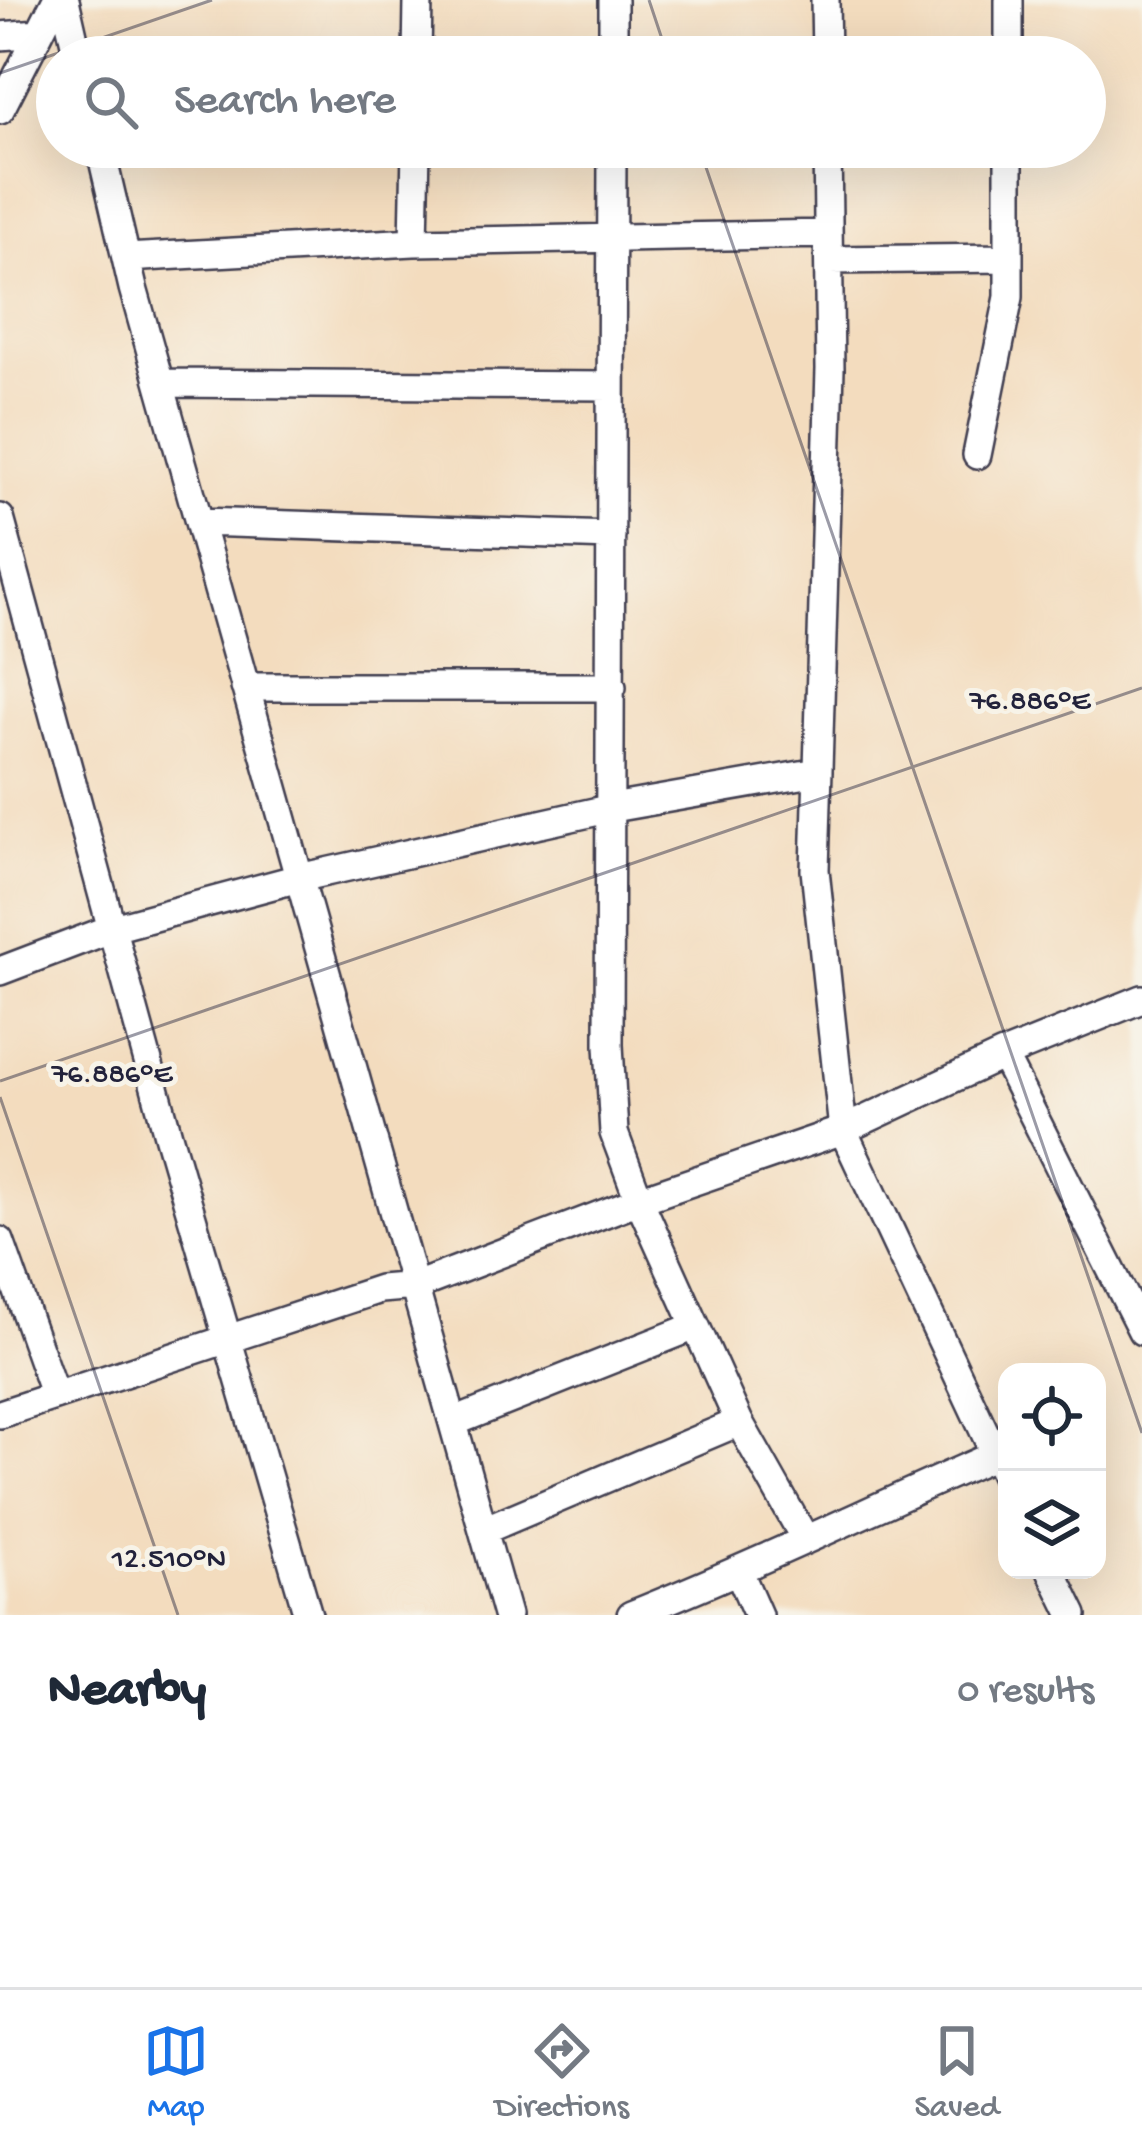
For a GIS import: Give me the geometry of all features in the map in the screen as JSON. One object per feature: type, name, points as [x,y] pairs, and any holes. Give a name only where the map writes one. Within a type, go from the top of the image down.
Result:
[{"type":"street","points":[[37,36],[60,0]]},
{"type":"street","points":[[60,0],[71,36]]},
{"type":"street","points":[[417,36],[418,0]]},
{"type":"street","points":[[613,0],[613,36]]},
{"type":"street","points":[[825,0],[826,36]]},
{"type":"street","points":[[1009,0],[1009,36]]},
{"type":"street","points":[[0,36],[38,33]]},
{"type":"street","points":[[0,110],[36,37]]},
{"type":"street","points":[[105,168],[244,687],[507,1615]]},
{"type":"street","points":[[414,242],[416,168]]},
{"type":"street","points":[[611,168],[609,1045],[614,1133],[694,1327],[739,1422],[804,1538]]},
{"type":"street","points":[[827,168],[830,369],[815,870],[843,1130],[998,1461]]},
{"type":"street","points":[[977,455],[1009,297],[1009,168]]},
{"type":"street","points":[[126,258],[414,242],[610,238],[1009,257]]},
{"type":"street","points":[[161,383],[611,386]]},
{"type":"street","points":[[0,518],[308,1615]]},
{"type":"street","points":[[202,523],[611,536]]},
{"type":"street","points":[[244,687],[612,687]]},
{"type":"street","points":[[0,971],[112,928],[299,878],[612,808],[818,772]]},
{"type":"street","points":[[0,1414],[380,1289],[416,1286],[639,1200],[843,1130],[1003,1055],[1142,999]]},
{"type":"street","points":[[1003,1055],[1142,1331]]},
{"type":"street","points":[[0,1241],[55,1396]]},
{"type":"street","points":[[454,1422],[694,1327]]},
{"type":"street","points":[[484,1529],[739,1422]]},
{"type":"street","points":[[631,1615],[739,1572],[804,1538],[998,1468]]},
{"type":"street","points":[[739,1572],[758,1615]]},
{"type":"street","points":[[1055,1579],[1073,1615]]}]
